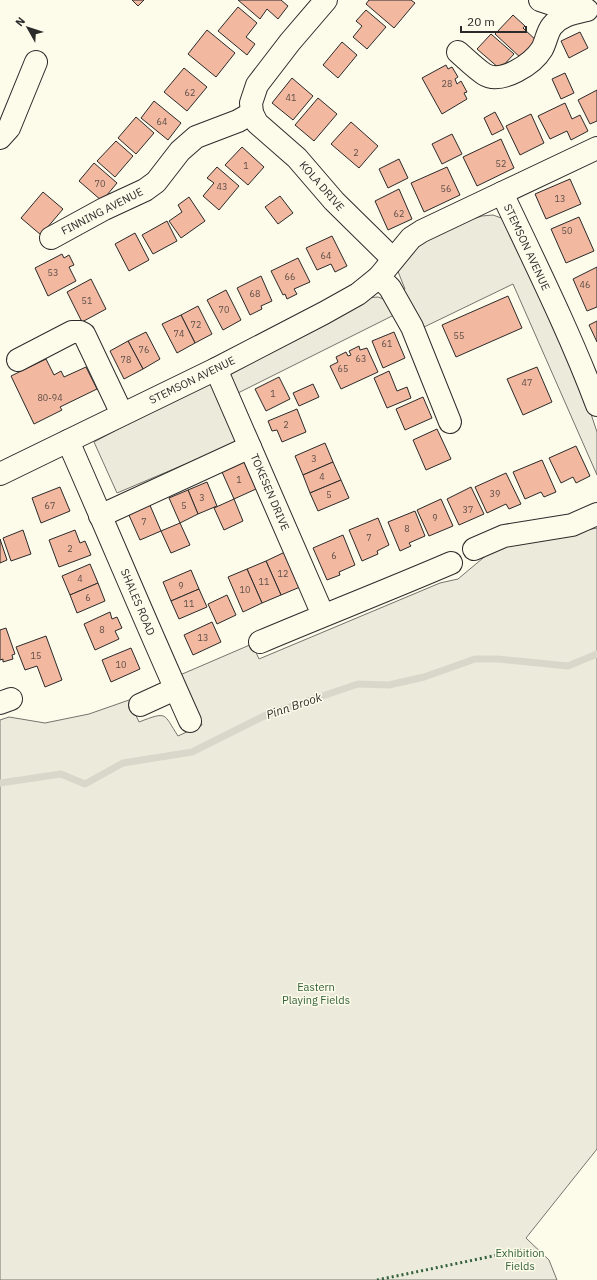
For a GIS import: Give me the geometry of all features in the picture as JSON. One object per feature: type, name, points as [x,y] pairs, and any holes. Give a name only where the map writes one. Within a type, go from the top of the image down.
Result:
[{"type":"street","points":[[252,113],[251,104],[257,85],[290,42],[326,0]]},
{"type":"street","points":[[540,0],[558,6],[592,12]]},
{"type":"street","points":[[458,52],[485,75],[493,77],[502,76],[526,66],[534,59],[542,49],[551,27],[560,19],[571,13],[592,12]]},
{"type":"street","points":[[0,138],[9,128],[36,62]]},
{"type":"street","name":"FINNING AVENUE","points":[[51,238],[104,209],[145,190],[156,182],[180,151],[196,137],[238,121],[252,113]]},
{"type":"street","name":"KOLA DRIVE","points":[[252,113],[257,123],[298,158],[334,201],[393,258]]},
{"type":"street","points":[[502,193],[597,148]]},
{"type":"street","name":"STEMSON AVENUE","points":[[0,474],[216,369],[358,294],[379,277],[410,238],[502,193],[591,370],[597,405]]},
{"type":"street","points":[[379,277],[390,288],[412,327],[450,422]]},
{"type":"street","points":[[18,360],[72,332],[80,332],[84,334],[122,414]]},
{"type":"street","name":"TOKESEN DRIVE","points":[[216,369],[322,615]]},
{"type":"street","name":"SHALES ROAD","points":[[68,441],[190,721]]},
{"type":"street","points":[[100,516],[250,447]]},
{"type":"street","points":[[474,549],[504,536],[572,525],[597,514]]},
{"type":"street","points":[[260,642],[322,615],[452,563]]},
{"type":"street","points":[[140,705],[175,689]]},
{"type":"green space","points":[[493,215],[504,219],[588,405],[597,432],[597,475],[513,284],[422,328],[412,306],[220,402],[240,441],[117,493],[94,442],[365,298],[378,297],[389,301],[405,289],[397,269],[408,250],[467,221],[482,216]]},
{"type":"green space","name":"Eastern Playing Fields","points":[[597,528],[597,1149],[526,1238],[549,1260],[557,1280],[0,1280],[0,720],[9,717],[45,723],[89,714],[129,700],[139,722],[155,716],[164,716],[178,736],[202,725],[180,675],[252,644],[259,659],[440,583],[458,579],[495,548]]},
{"type":"building","points":[[132,0],[144,0],[138,6]]},
{"type":"building","points":[[238,0],[281,0],[288,6],[278,19],[267,9],[260,19]]},
{"type":"building","points":[[369,0],[411,0],[415,3],[394,28],[366,4]]},
{"type":"building","points":[[238,7],[257,23],[246,37],[255,44],[247,55],[218,31]]},
{"type":"building","points":[[366,10],[386,27],[367,49],[353,37],[362,26],[356,21]]},
{"type":"building","points":[[513,15],[525,26],[523,28],[538,42],[522,59],[495,34]]},
{"type":"building","points":[[207,30],[235,53],[216,77],[188,54]]},
{"type":"building","points":[[580,32],[588,48],[569,58],[561,41]]},
{"type":"building","points":[[491,34],[514,54],[500,69],[477,49]]},
{"type":"building","points":[[342,42],[357,55],[338,78],[323,65]]},
{"type":"building","points":[[446,65],[448,69],[452,67],[458,77],[455,79],[457,84],[461,81],[467,92],[464,93],[467,99],[442,114],[422,78]]},
{"type":"building","points":[[184,68],[207,87],[187,111],[164,92]]},
{"type":"building","points":[[565,73],[574,93],[561,99],[552,79]]},
{"type":"building","points":[[292,78],[313,96],[293,120],[272,103]]},
{"type":"building","points":[[597,90],[597,121],[590,124],[578,100]]},
{"type":"building","points":[[318,98],[337,114],[314,141],[295,125]]},
{"type":"building","points":[[154,101],[181,123],[168,140],[141,118]]},
{"type":"building","points":[[565,103],[572,119],[580,115],[588,131],[571,140],[567,131],[550,139],[538,116]]},
{"type":"building","points":[[495,112],[504,129],[492,135],[484,118]]},
{"type":"building","points":[[531,114],[544,143],[520,155],[506,126]]},
{"type":"building","points":[[136,117],[154,133],[136,154],[118,138]]},
{"type":"building","points":[[351,122],[378,146],[359,168],[331,144]]},
{"type":"building","points":[[452,134],[462,154],[442,164],[432,144]]},
{"type":"building","points":[[501,139],[514,168],[477,186],[463,157]]},
{"type":"building","points":[[116,141],[133,156],[115,177],[97,161]]},
{"type":"building","points":[[242,147],[264,167],[248,185],[225,165]]},
{"type":"building","points":[[399,159],[408,178],[388,188],[379,169]]},
{"type":"building","points":[[94,163],[117,183],[102,201],[79,181]]},
{"type":"building","points":[[217,167],[239,186],[219,210],[203,196],[214,183],[207,178]]},
{"type":"building","points":[[447,167],[460,195],[424,212],[411,183]]},
{"type":"building","points":[[570,179],[581,204],[546,219],[535,194]]},
{"type":"building","points":[[399,189],[412,219],[388,230],[375,201]]},
{"type":"building","points":[[43,192],[63,209],[41,235],[21,218]]},
{"type":"building","points":[[280,196],[293,213],[278,224],[265,207]]},
{"type":"building","points":[[189,197],[205,221],[181,238],[169,221],[182,212],[178,205]]},
{"type":"building","points":[[579,217],[594,251],[566,263],[551,229]]},
{"type":"building","points":[[167,221],[177,241],[153,254],[142,235]]},
{"type":"building","points":[[135,233],[149,260],[129,271],[115,244]]},
{"type":"building","points":[[332,236],[347,266],[335,272],[331,264],[317,270],[306,248]]},
{"type":"building","points":[[62,254],[64,258],[69,255],[74,265],[69,267],[76,281],[48,296],[35,268]]},
{"type":"building","points":[[298,258],[310,282],[294,289],[297,294],[287,299],[285,294],[283,295],[271,271]]},
{"type":"building","points":[[597,267],[597,307],[587,311],[573,279]]},
{"type":"building","points":[[261,276],[272,301],[261,306],[262,309],[250,315],[237,288]]},
{"type":"building","points":[[91,279],[106,309],[82,322],[67,292]]},
{"type":"building","points":[[226,290],[241,320],[223,330],[207,300]]},
{"type":"building","points":[[508,296],[522,328],[456,357],[442,325]]},
{"type":"building","points":[[198,306],[212,334],[195,343],[181,315]]},
{"type":"building","points":[[181,315],[195,343],[177,353],[162,324]]},
{"type":"building","points":[[597,321],[597,342],[589,325]]},
{"type":"building","points":[[146,332],[160,359],[143,369],[128,341]]},
{"type":"building","points":[[394,332],[405,358],[383,368],[372,341]]},
{"type":"building","points":[[128,341],[143,369],[124,379],[110,351]]},
{"type":"building","points":[[359,346],[360,350],[367,348],[378,372],[341,389],[330,366],[338,362],[336,357],[346,352],[348,356],[351,355],[349,351]]},
{"type":"building","points":[[46,359],[54,375],[61,371],[64,377],[86,367],[97,389],[60,407],[62,410],[34,424],[11,376]]},
{"type":"building","points":[[537,367],[552,402],[523,415],[507,379]]},
{"type":"building","points":[[389,371],[397,391],[407,387],[411,398],[387,408],[374,378]]},
{"type":"building","points":[[279,377],[290,399],[266,411],[255,389]]},
{"type":"building","points":[[313,384],[319,397],[299,406],[293,393]]},
{"type":"building","points":[[423,397],[432,418],[405,430],[396,409]]},
{"type":"building","points":[[297,409],[306,432],[282,442],[277,430],[272,431],[268,421]]},
{"type":"building","points":[[437,429],[451,459],[426,470],[413,440]]},
{"type":"building","points":[[325,443],[333,462],[303,475],[295,456]]},
{"type":"building","points":[[576,446],[590,476],[576,483],[573,477],[561,483],[549,458]]},
{"type":"building","points":[[542,460],[556,492],[544,497],[541,492],[525,499],[513,472]]},
{"type":"building","points":[[244,462],[256,489],[234,499],[222,472]]},
{"type":"building","points":[[333,462],[341,480],[310,493],[303,475]]},
{"type":"building","points":[[506,473],[521,504],[509,509],[506,504],[487,513],[475,487]]},
{"type":"building","points":[[341,480],[349,498],[318,511],[310,493]]},
{"type":"building","points":[[207,482],[217,506],[198,514],[188,490]]},
{"type":"building","points":[[60,487],[70,511],[41,523],[32,498]]},
{"type":"building","points":[[471,487],[484,514],[459,525],[447,499]]},
{"type":"building","points":[[188,490],[198,514],[180,523],[169,498]]},
{"type":"building","points":[[234,499],[243,521],[224,530],[214,508]]},
{"type":"building","points":[[441,499],[453,526],[429,536],[417,510]]},
{"type":"building","points":[[149,503],[161,531],[140,540],[128,513]]},
{"type":"building","points":[[415,511],[425,536],[409,543],[411,546],[400,551],[388,522]]},
{"type":"building","points":[[378,518],[389,545],[377,551],[378,554],[362,561],[349,530]]},
{"type":"building","points":[[180,523],[190,545],[171,553],[161,531]]},
{"type":"building","points":[[23,530],[31,554],[11,561],[3,538]]},
{"type":"building","points":[[75,530],[80,543],[85,541],[91,555],[59,567],[49,540]]},
{"type":"building","points":[[343,535],[355,565],[339,572],[340,575],[327,580],[313,548]]},
{"type":"building","points":[[0,539],[7,560],[0,563]]},
{"type":"building","points":[[285,552],[300,587],[281,595],[266,561]]},
{"type":"building","points":[[266,561],[281,595],[262,603],[247,569]]},
{"type":"building","points":[[90,564],[98,583],[70,595],[62,576]]},
{"type":"building","points":[[247,569],[262,603],[243,612],[228,577]]},
{"type":"building","points":[[191,570],[199,589],[171,601],[163,582]]},
{"type":"building","points":[[98,583],[105,601],[77,613],[70,595]]},
{"type":"building","points":[[199,589],[207,607],[179,619],[171,601]]},
{"type":"building","points":[[227,595],[236,615],[217,624],[208,604]]},
{"type":"building","points":[[110,612],[112,619],[117,617],[122,628],[115,631],[119,639],[95,650],[84,624]]},
{"type":"building","points":[[212,622],[221,642],[193,655],[184,635]]},
{"type":"building","points":[[6,628],[15,654],[12,655],[13,659],[3,662],[3,659],[0,660],[0,630]]},
{"type":"building","points":[[46,636],[62,680],[45,687],[37,666],[25,670],[16,647]]},
{"type":"building","points":[[131,648],[140,669],[111,682],[102,660]]},
{"type":"waterway","name":"Pinn Brook","points":[[0,783],[61,774],[85,784],[123,763],[192,752],[266,715],[358,684],[389,685],[424,677],[475,659],[497,659],[568,666],[597,654]]},
{"type":"hedge","points":[[377,1280],[522,1250]]},
{"type":"park label","name":"Exhibition Fields","points":[[520,1259]]}]
